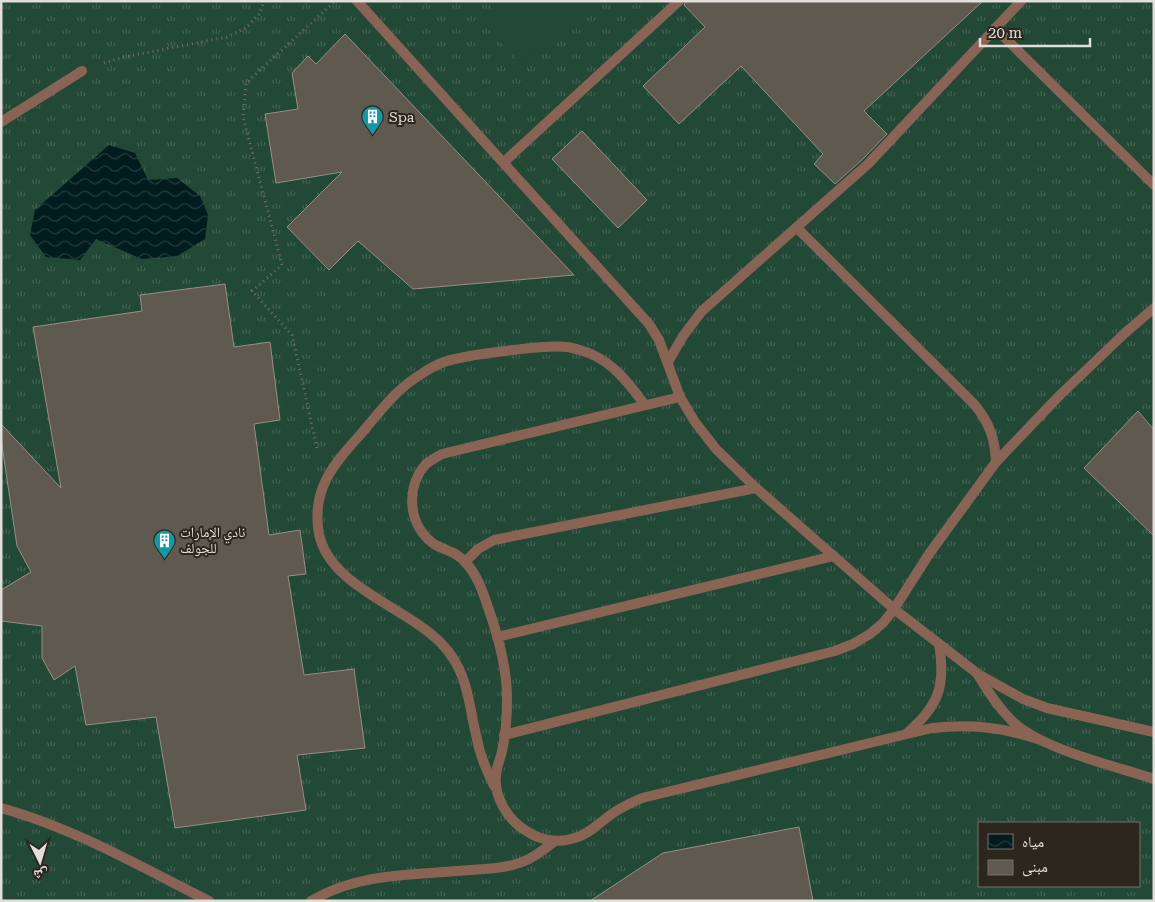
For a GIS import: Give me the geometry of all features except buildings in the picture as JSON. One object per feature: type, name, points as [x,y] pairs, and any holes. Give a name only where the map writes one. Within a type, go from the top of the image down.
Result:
[{"type":"lane","points":[[357,1],[650,324],[659,340],[680,397],[696,422],[716,449],[756,488],[894,609],[978,674],[1023,699],[1047,708],[1154,732]]},
{"type":"lane","points":[[504,162],[679,1]]},
{"type":"lane","points":[[668,362],[702,311],[868,164],[1022,1]]},
{"type":"lane","points":[[995,28],[1154,185]]},
{"type":"lane","points":[[1,122],[82,71]]},
{"type":"lane","points":[[796,228],[974,404],[984,416],[992,431],[996,462]]},
{"type":"lane","points":[[504,735],[835,651],[853,644],[870,634],[883,623],[894,609],[929,554],[996,462],[1060,395],[1154,308]]},
{"type":"lane","points":[[645,405],[626,379],[609,364],[589,353],[567,347],[545,346],[469,356],[443,363],[419,375],[398,393],[339,459],[324,482],[318,508],[320,535],[331,560],[349,580],[422,627],[441,643],[456,663],[466,686],[484,766],[504,811],[517,826],[535,837],[555,841],[575,838],[594,829],[608,816],[624,806],[642,798],[932,728],[959,726],[986,727],[1012,731],[1154,779]]},
{"type":"lane","points":[[497,792],[496,771],[502,751],[507,697],[505,671],[497,637],[475,575],[465,562],[452,551],[434,544],[421,531],[413,515],[411,496],[416,479],[427,464],[442,454],[680,397]]},
{"type":"lane","points":[[465,562],[478,549],[494,540],[756,488]]},
{"type":"lane","points":[[497,637],[834,556]]},
{"type":"lane","points":[[906,734],[921,721],[933,704],[938,691],[942,664],[939,644]]},
{"type":"lane","points":[[978,674],[993,700],[1013,722],[1038,740]]},
{"type":"lane","points":[[1,808],[33,816],[209,901]]},
{"type":"lane","points":[[311,901],[338,887],[374,879],[493,868],[516,864],[536,855],[555,841]]},
{"type":"path","points":[[82,71],[124,57],[227,37],[246,28],[260,13],[264,1]]},
{"type":"path","points":[[324,482],[292,335],[252,291],[282,265],[243,118],[246,83],[334,1]]},
{"type":"green space","points":[[1,1],[1154,1],[1154,901],[1,901]]},
{"type":"green space","points":[[498,1],[588,1],[521,64],[479,19]]},
{"type":"water","points":[[109,145],[135,153],[148,180],[177,178],[200,196],[208,215],[205,239],[177,256],[142,259],[96,239],[80,260],[46,257],[30,235],[35,210]]},
{"type":"place","name":"Spa","points":[[373,136]]},
{"type":"place","name":"نادي الإمارات للجولف","points":[[164,559]]}]
